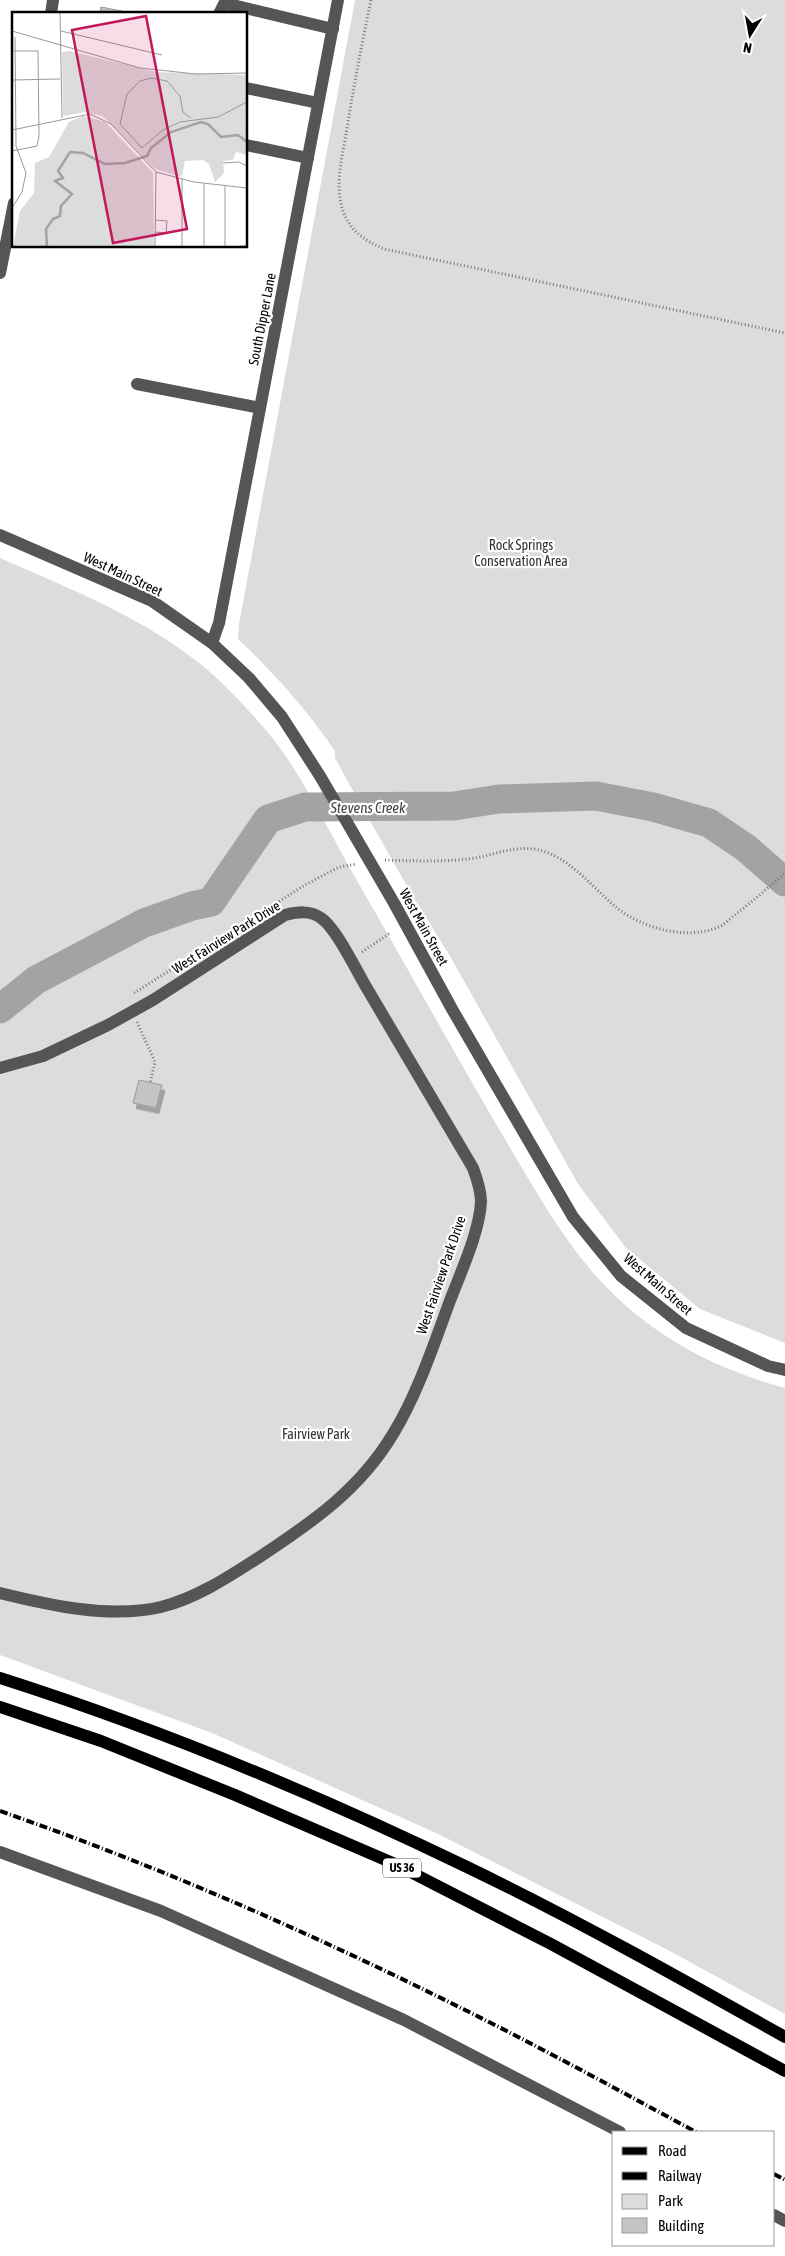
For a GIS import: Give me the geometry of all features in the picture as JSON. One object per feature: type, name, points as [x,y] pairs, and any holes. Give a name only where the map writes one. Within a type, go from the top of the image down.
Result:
[{"type":"main road","name":"US 36","points":[[0,1678],[159,1734],[253,1771],[407,1839],[568,1918],[785,2037]]},
{"type":"main road","name":"US 36","points":[[0,1707],[101,1741],[235,1795],[395,1864],[551,1944],[785,2070]]},
{"type":"street","name":"South Dipper Lane","points":[[212,643],[220,623],[338,0]]},
{"type":"street","points":[[220,12],[224,4],[332,29]]},
{"type":"street","points":[[248,88],[318,103]]},
{"type":"street","points":[[248,145],[308,158]]},
{"type":"street","points":[[0,274],[12,213]]},
{"type":"street","points":[[138,384],[260,408]]},
{"type":"street","name":"West Main Street","points":[[0,536],[152,602],[212,643],[249,678],[282,718],[320,776],[394,903],[452,1009],[573,1216],[621,1276],[686,1328],[768,1366],[785,1370]]},
{"type":"street","name":"West Fairview Park Drive","points":[[0,1068],[50,1053],[132,1012],[285,915],[297,912],[310,913],[321,918],[329,925],[350,960],[473,1168],[479,1185],[481,1201],[471,1243],[441,1325],[420,1379],[394,1433],[372,1466],[316,1520],[234,1574],[190,1597],[160,1607],[98,1610],[62,1607],[0,1593]]},
{"type":"street","points":[[0,1852],[161,1911],[377,2007],[618,2131]]},
{"type":"path","points":[[371,0],[351,102],[339,184],[344,211],[357,234],[370,243],[384,249],[785,333]]},
{"type":"path","points":[[376,861],[409,862],[470,859],[503,850],[526,848],[546,852],[567,863],[618,908],[643,923],[664,931],[692,932],[721,926],[785,873]]},
{"type":"path","points":[[128,997],[305,884],[339,867],[358,864]]},
{"type":"path","points":[[350,960],[390,934]]},
{"type":"path","points":[[132,1012],[155,1062],[150,1082]]},
{"type":"green space","name":"Rock Springs Conservation Area","points":[[355,0],[785,0],[785,1343],[700,1309],[626,1248],[578,1184],[450,956],[412,895],[352,789],[335,758],[335,751],[290,693],[238,639],[239,624]]},
{"type":"green space","name":"Fairview Park","points":[[0,558],[62,585],[154,632],[182,650],[209,671],[257,719],[285,755],[299,777],[489,1112],[536,1192],[581,1258],[598,1278],[637,1315],[671,1339],[726,1368],[785,1388],[785,2014],[666,1949],[436,1833],[212,1733],[0,1655]]},
{"type":"building","points":[[101,7],[122,11],[122,12],[100,12]]},
{"type":"building","points":[[139,1080],[162,1085],[156,1108],[133,1103]]},
{"type":"waterway","name":"Stevens Creek","points":[[0,1009],[36,980],[144,923],[192,906],[211,902],[268,819],[305,807],[454,806],[499,799],[596,796],[653,807],[709,823],[746,848],[785,882]]},
{"type":"railway","points":[[0,1811],[118,1854],[234,1902],[348,1953],[520,2038],[694,2131]]},
{"type":"railway","points":[[775,2175],[785,2180]]}]
